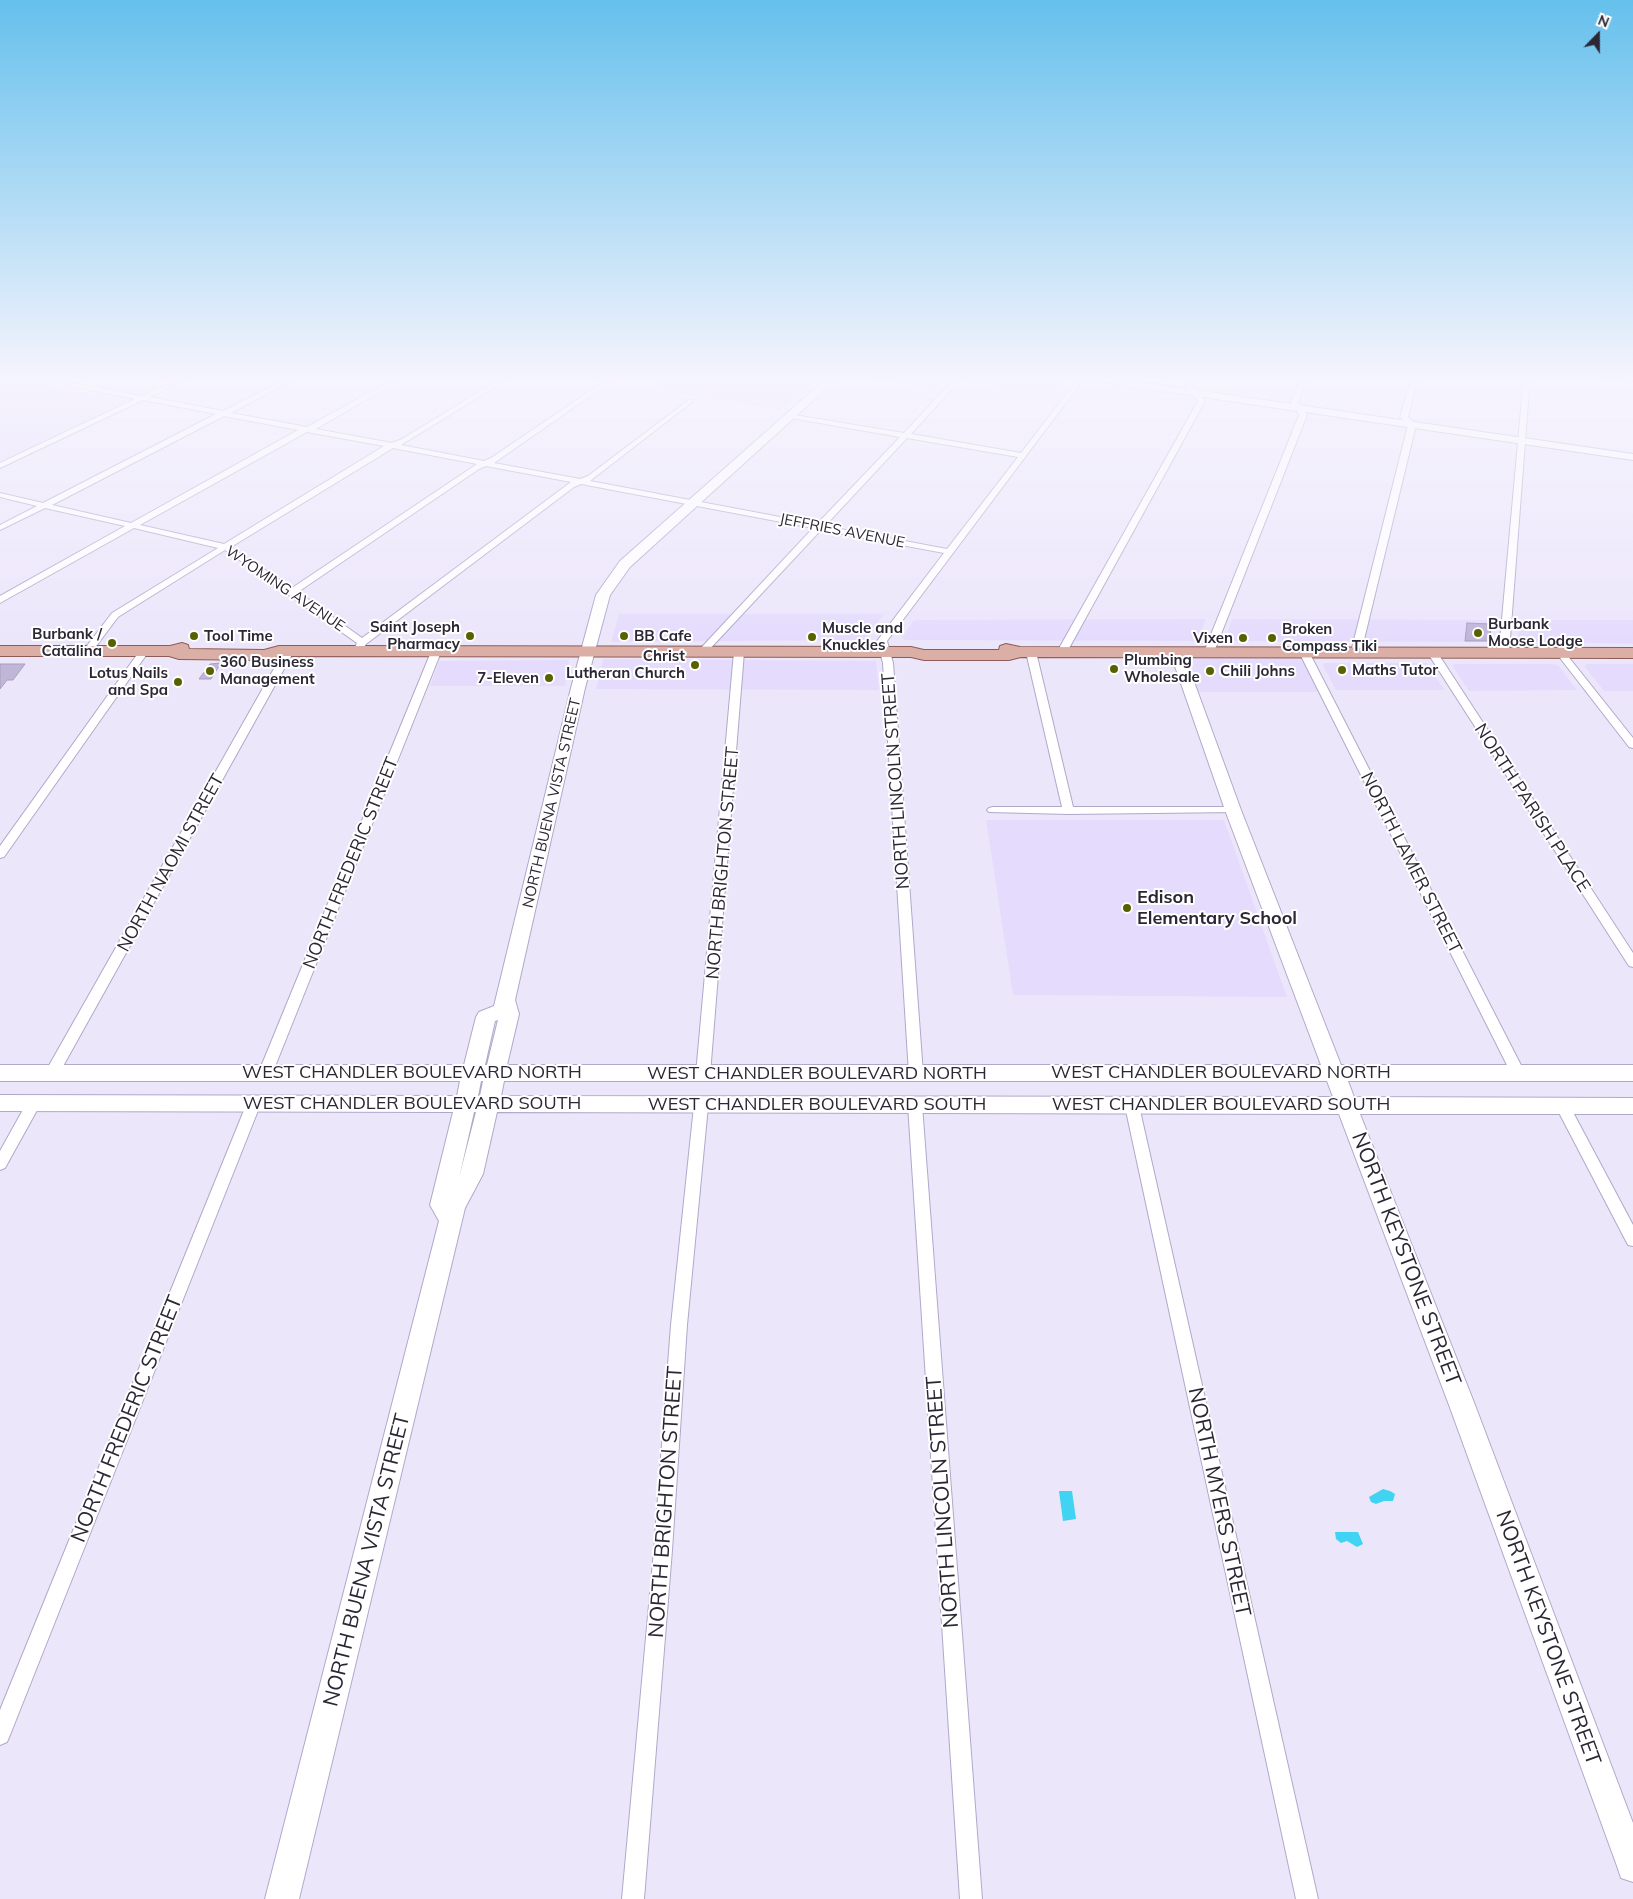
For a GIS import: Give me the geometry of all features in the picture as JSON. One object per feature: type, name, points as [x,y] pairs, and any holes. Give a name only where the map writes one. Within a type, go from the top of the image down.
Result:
[{"type":"main road","name":"NORTH BUENA VISTA STREET","points":[[282,1899],[452,1214],[472,1174],[475,1105],[480,1096],[500,1018],[505,1006],[577,690],[597,613],[610,582],[625,564],[736,465]]},
{"type":"main road","points":[[0,651],[170,651],[180,654],[264,655],[284,651],[360,646],[436,652],[911,652],[924,655],[1010,655],[1026,652],[1633,653]]},
{"type":"main road","name":"NORTH KEYSTONE STREET","points":[[1177,652],[1234,810],[1462,1405],[1633,1866]]},
{"type":"main road","name":"WEST CHANDLER BOULEVARD NORTH","points":[[0,1073],[916,1074],[1633,1072]]},
{"type":"main road","name":"WEST CHANDLER BOULEVARD SOUTH","points":[[0,1103],[700,1106],[1633,1106]]},
{"type":"street","points":[[0,528],[123,465]]},
{"type":"street","points":[[0,600],[244,465]]},
{"type":"street","points":[[88,651],[115,615],[360,465]]},
{"type":"street","points":[[292,592],[476,467],[483,465]]},
{"type":"street","name":"JEFFRIES AVENUE","points":[[488,465],[950,552]]},
{"type":"street","points":[[360,646],[571,485],[591,478],[608,465]]},
{"type":"street","points":[[703,652],[878,465]]},
{"type":"street","name":"NORTH LINCOLN STREET","points":[[916,1074],[888,663],[882,641],[1015,465]]},
{"type":"street","points":[[1062,652],[1167,465]]},
{"type":"street","points":[[1209,652],[1283,465]]},
{"type":"street","points":[[1356,652],[1402,465]]},
{"type":"street","points":[[1504,652],[1520,465]]},
{"type":"street","name":"WYOMING AVENUE","points":[[0,495],[226,547],[292,592],[360,646]]},
{"type":"street","points":[[0,854],[144,651]]},
{"type":"street","name":"NORTH NAOMI STREET","points":[[52,1073],[284,651]]},
{"type":"street","name":"NORTH FREDERIC STREET","points":[[266,1074],[436,652]]},
{"type":"street","name":"NORTH BRIGHTON STREET","points":[[703,1074],[739,652]]},
{"type":"street","points":[[1026,652],[1069,811]]},
{"type":"street","name":"NORTH LAMER STREET","points":[[1304,652],[1518,1073]]},
{"type":"street","name":"NORTH PARISH PLACE","points":[[1432,652],[1633,963]]},
{"type":"street","points":[[1560,652],[1633,745]]},
{"type":"street","points":[[993,810],[1234,810]]},
{"type":"street","points":[[0,1164],[34,1103]]},
{"type":"street","name":"NORTH FREDERIC STREET","points":[[0,1735],[254,1103]]},
{"type":"street","name":"NORTH LINCOLN STREET","points":[[915,1105],[971,1899]]},
{"type":"street","points":[[1562,1105],[1633,1240]]},
{"type":"street","name":"NORTH BRIGHTON STREET","points":[[633,1899],[662,1560],[679,1325],[700,1106]]},
{"type":"street","name":"NORTH MYERS STREET","points":[[1132,1106],[1307,1899]]},
{"type":"shaded area","points":[[619,614],[884,614],[864,640],[611,642]]},
{"type":"shaded area","points":[[1206,619],[1197,641],[904,640],[902,637],[914,620]]},
{"type":"shaded area","points":[[1232,619],[1493,620],[1490,642],[1229,641],[1225,639]]},
{"type":"shaded area","points":[[1520,620],[1633,620],[1633,644],[1521,641],[1517,640]]},
{"type":"shaded area","points":[[1180,654],[1305,654],[1326,692],[1190,692]]},
{"type":"shaded area","points":[[603,659],[876,661],[879,690],[596,689]]},
{"type":"shaded area","points":[[569,660],[565,686],[430,686],[439,661]]},
{"type":"shaded area","points":[[1324,663],[1427,663],[1444,690],[1336,690],[1323,666]]},
{"type":"shaded area","points":[[1587,664],[1633,664],[1633,691],[1604,691],[1584,666]]},
{"type":"shaded area","points":[[1452,665],[1558,665],[1577,690],[1469,691]]},
{"type":"shaded area","name":"Edison Elementary School","points":[[986,820],[1224,820],[1287,997],[1013,995]]},
{"type":"water","points":[[1383,1489],[1395,1494],[1393,1501],[1384,1501],[1376,1504],[1371,1502],[1369,1497]]},
{"type":"water","points":[[1059,1491],[1072,1491],[1076,1519],[1063,1521]]},
{"type":"water","points":[[1335,1532],[1358,1532],[1363,1544],[1357,1547],[1347,1541],[1341,1543],[1336,1539]]},
{"type":"building","name":"Burbank Moose Lodge","points":[[1467,623],[1491,624],[1490,641],[1465,641]]},
{"type":"building","name":"360 Business Management","points":[[221,663],[211,679],[199,679],[210,664]]},
{"type":"building","points":[[0,664],[25,664],[13,680],[7,680],[0,689]]},
{"type":"place","name":"Burbank Moose Lodge","points":[[1478,633]]},
{"type":"place","name":"Tool Time","points":[[194,636]]},
{"type":"place","name":"Saint Joseph Pharmacy","points":[[470,636]]},
{"type":"place","name":"BB Cafe","points":[[624,636]]},
{"type":"place","name":"Muscle and Knuckles","points":[[812,637]]},
{"type":"place","name":"Vixen","points":[[1243,638]]},
{"type":"place","name":"Broken Compass Tiki","points":[[1272,638]]},
{"type":"place","name":"Burbank / Catalina","points":[[112,643]]},
{"type":"place","name":"Christ Lutheran Church","points":[[695,665]]},
{"type":"place","name":"Plumbing Wholesale","points":[[1114,669]]},
{"type":"place","name":"Maths Tutor","points":[[1342,670]]},
{"type":"place","name":"360 Business Management","points":[[210,671]]},
{"type":"place","name":"Chili Johns","points":[[1210,671]]},
{"type":"place","name":"7-Eleven","points":[[549,678]]},
{"type":"place","name":"Lotus Nails and Spa","points":[[178,682]]},
{"type":"place","name":"Edison Elementary School","points":[[1127,908]]}]
